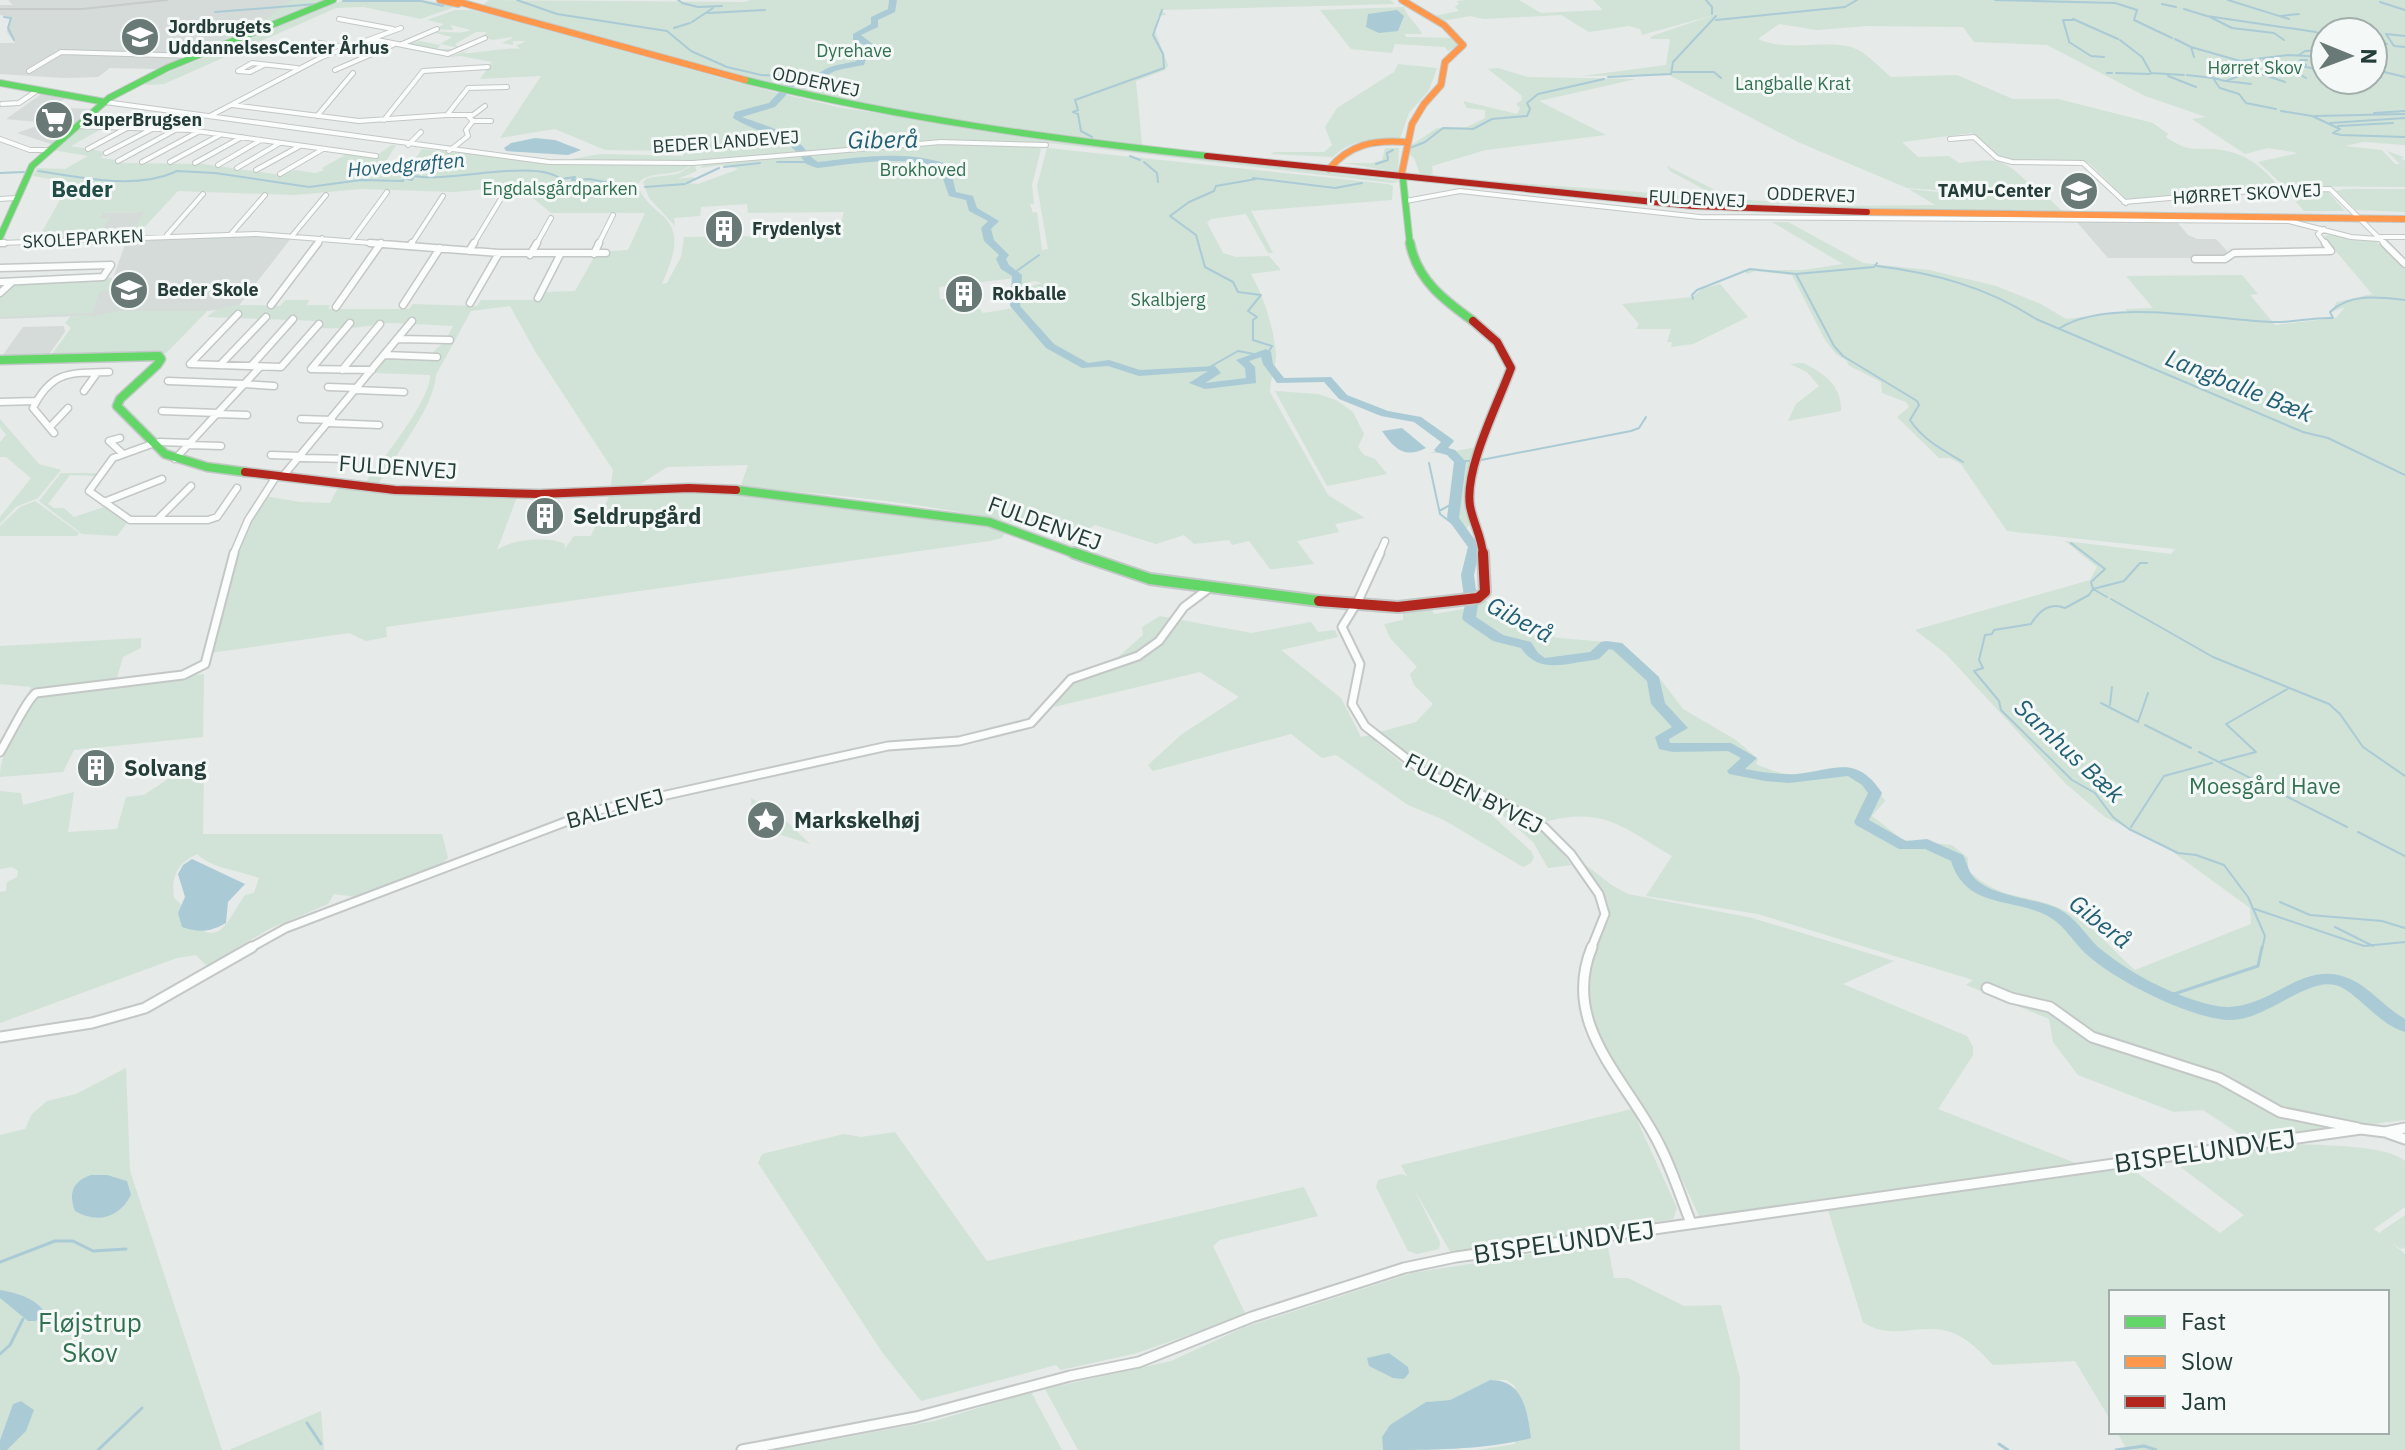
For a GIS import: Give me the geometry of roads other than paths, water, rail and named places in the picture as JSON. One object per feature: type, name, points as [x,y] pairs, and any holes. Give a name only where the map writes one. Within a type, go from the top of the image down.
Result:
[{"type":"street","name":"ODDERVEJ","points":[[440,0],[470,3]]},
{"type":"street","name":"ODDERVEJ","points":[[452,0],[772,89],[970,127],[1082,142],[1643,202],[1758,209],[2405,217]]},
{"type":"street","name":"FULDENVEJ","points":[[0,360],[159,356],[161,359],[157,365],[120,399],[117,406],[175,459],[207,467],[395,490],[539,494],[719,488],[771,493],[989,522],[1028,534],[1130,575],[1273,593],[1352,608],[1422,607],[1472,599],[1485,592],[1484,552],[1470,505],[1473,472],[1480,446],[1509,376],[1510,361],[1489,336],[1421,279],[1412,253],[1402,176],[1405,142],[1421,103],[1441,85],[1438,71],[1445,55],[1463,45],[1446,26],[1402,0]]},
{"type":"street","points":[[0,240],[32,166],[105,102],[142,80],[331,1]]},
{"type":"street","points":[[208,117],[300,69],[398,29],[339,19]]},
{"type":"street","points":[[335,70],[437,29]]},
{"type":"street","points":[[370,39],[448,54],[485,38]]},
{"type":"street","points":[[313,42],[346,48]]},
{"type":"street","points":[[29,71],[61,52],[196,56]]},
{"type":"street","points":[[264,65],[250,72],[238,71],[252,63],[300,69]]},
{"type":"street","points":[[384,120],[423,71],[488,67]]},
{"type":"street","points":[[317,116],[353,73]]},
{"type":"street","name":"BEDER LANDEVEJ","points":[[0,83],[105,102],[524,160],[693,163],[941,142],[1046,145]]},
{"type":"street","points":[[447,115],[468,88],[507,87]]},
{"type":"street","points":[[2,104],[19,103],[38,90]]},
{"type":"street","points":[[232,105],[359,121],[447,115],[491,121]]},
{"type":"street","points":[[449,151],[468,136],[466,130],[471,119],[485,106]]},
{"type":"street","points":[[76,126],[200,131],[376,156]]},
{"type":"street","points":[[88,149],[129,127]]},
{"type":"street","points":[[106,153],[154,127]]},
{"type":"street","points":[[118,161],[177,129]]},
{"type":"street","points":[[142,162],[200,131]]},
{"type":"street","points":[[408,145],[421,132]]},
{"type":"street","points":[[170,162],[221,134]]},
{"type":"street","points":[[195,163],[243,137]]},
{"type":"street","name":"HØRRET SKOVVEJ","points":[[1950,139],[1974,137],[1997,158],[2012,162],[2083,163],[2126,203],[2262,190],[2330,189],[2405,264]]},
{"type":"street","points":[[0,139],[24,148],[48,150]]},
{"type":"street","points":[[218,165],[262,140]]},
{"type":"street","points":[[237,168],[281,142]]},
{"type":"street","points":[[1330,168],[1341,152],[1353,144],[1405,142]]},
{"type":"street","points":[[256,170],[300,145]]},
{"type":"street","points":[[280,174],[323,148]]},
{"type":"street","name":"FULDENVEJ","points":[[1406,201],[1460,191],[1700,217],[2289,221],[2351,237],[2405,237]]},
{"type":"street","points":[[352,240],[387,192]]},
{"type":"street","points":[[469,251],[505,192]]},
{"type":"street","name":"SKOLEPARKEN","points":[[167,235],[203,194]]},
{"type":"street","points":[[231,234],[265,195]]},
{"type":"street","points":[[292,236],[326,195]]},
{"type":"street","points":[[410,246],[443,196]]},
{"type":"street","points":[[0,199],[16,198]]},
{"type":"street","points":[[594,254],[613,215]]},
{"type":"street","points":[[530,255],[551,218]]},
{"type":"street","points":[[2195,259],[2225,259],[2234,253],[2331,251],[2318,234],[2324,229]]},
{"type":"street","name":"SKOLEPARKEN","points":[[0,240],[231,234],[352,240],[530,255],[606,253]]},
{"type":"street","points":[[271,305],[322,238]]},
{"type":"street","points":[[336,307],[381,243]]},
{"type":"street","points":[[403,305],[440,248]]},
{"type":"street","points":[[470,303],[499,253]]},
{"type":"street","points":[[538,298],[560,255]]},
{"type":"street","points":[[0,268],[111,265],[103,277],[0,282]]},
{"type":"street","points":[[0,293],[12,282]]},
{"type":"street","points":[[238,314],[190,364],[281,367],[319,324]]},
{"type":"street","points":[[220,365],[266,317]]},
{"type":"street","points":[[251,366],[293,319]]},
{"type":"street","points":[[0,752],[21,719],[28,698],[36,693],[183,675],[205,664],[242,529],[280,475],[301,457],[412,321]]},
{"type":"street","points":[[350,323],[311,369],[372,370]]},
{"type":"street","points":[[342,370],[380,324]]},
{"type":"street","points":[[398,339],[450,340]]},
{"type":"street","points":[[385,355],[437,357]]},
{"type":"street","points":[[175,459],[260,366]]},
{"type":"street","points":[[68,408],[52,430],[33,408],[57,376],[109,372]]},
{"type":"street","points":[[84,391],[97,373]]},
{"type":"street","points":[[168,381],[274,386]]},
{"type":"street","points":[[328,387],[404,392]]},
{"type":"street","points":[[0,402],[36,401]]},
{"type":"street","points":[[162,411],[247,415]]},
{"type":"street","points":[[301,419],[379,425]]},
{"type":"street","points":[[120,438],[109,441],[123,454]]},
{"type":"street","points":[[221,446],[155,443],[111,460],[88,490],[130,520],[157,520],[215,518],[237,488]]},
{"type":"street","points":[[271,455],[353,459]]},
{"type":"street","points":[[104,502],[162,479]]},
{"type":"street","points":[[157,520],[191,486]]},
{"type":"street","name":"FULDEN BYVEJ","points":[[1385,541],[1342,627],[1360,664],[1352,704],[1365,726],[1425,773],[1505,804],[1556,836],[1599,894],[1605,914],[1584,966],[1582,1002],[1599,1048],[1661,1147],[1691,1223]]},
{"type":"street","name":"BALLEVEJ","points":[[0,1037],[96,1024],[124,1016],[145,1008],[286,928],[594,811],[888,746],[959,741],[1031,723],[1041,717],[1062,686],[1071,679],[1148,650],[1184,607],[1212,586]]},
{"type":"street","points":[[1987,988],[2011,998],[2050,1007],[2092,1037],[2219,1078],[2280,1112],[2361,1129]]},
{"type":"street","name":"BISPELUNDVEJ","points":[[742,1450],[916,1417],[1070,1376],[1139,1362],[1252,1317],[1404,1268],[1456,1257],[2361,1129],[2385,1132],[2405,1128]]},
{"type":"street","points":[[2385,1132],[2405,1139]]},
{"type":"water","points":[[1397,10],[1404,16],[1398,31],[1379,33],[1366,27],[1368,14]]},
{"type":"water","points":[[535,138],[555,140],[581,150],[568,155],[506,151],[504,148],[511,143]]},
{"type":"water","points":[[1402,428],[1426,448],[1406,452],[1391,443],[1382,431]]},
{"type":"water","points":[[192,859],[245,884],[228,902],[226,923],[210,930],[182,927],[178,913],[185,897],[178,874],[183,865]]},
{"type":"water","points":[[91,1175],[107,1175],[127,1181],[131,1195],[114,1214],[99,1218],[75,1211],[72,1199],[74,1188]]},
{"type":"water","points":[[0,1290],[31,1300],[45,1313],[36,1321],[28,1321],[0,1298]]},
{"type":"water","points":[[1389,1353],[1408,1367],[1409,1373],[1404,1379],[1393,1378],[1369,1366],[1367,1358]]},
{"type":"water","points":[[1490,1380],[1510,1385],[1521,1398],[1531,1438],[1477,1447],[1383,1450],[1382,1437],[1390,1425],[1426,1402],[1450,1400]]},
{"type":"water","points":[[21,1401],[34,1410],[26,1431],[7,1450],[0,1450],[0,1440],[13,1404]]},
{"type":"waterway","points":[[517,0],[557,14],[667,31],[691,51],[727,67],[761,75],[799,77]]},
{"type":"waterway","name":"Giberå","points":[[813,78],[821,77],[830,70],[861,63],[862,59],[855,56],[870,45],[856,38],[857,34],[875,25],[874,19],[892,10],[893,0]]},
{"type":"waterway","points":[[1706,0],[1712,7],[1712,14]]},
{"type":"waterway","points":[[1716,20],[1845,7],[1857,0]]},
{"type":"waterway","points":[[1995,0],[2115,3],[2137,10],[2134,20],[2172,38]]},
{"type":"waterway","points":[[2228,0],[2289,19]]},
{"type":"waterway","points":[[343,1],[421,1],[443,6]]},
{"type":"waterway","points":[[2380,2],[2405,10]]},
{"type":"waterway","points":[[682,3],[698,7],[722,6]]},
{"type":"waterway","points":[[215,12],[316,4]]},
{"type":"waterway","points":[[2162,4],[2176,7]]},
{"type":"waterway","points":[[692,22],[713,8]]},
{"type":"waterway","points":[[2184,9],[2207,16],[2309,31]]},
{"type":"waterway","points":[[708,13],[765,10]]},
{"type":"waterway","points":[[1092,137],[1081,131],[1078,114],[1073,112],[1078,110],[1075,100],[1164,68],[1163,54],[1153,35],[1162,10]]},
{"type":"waterway","points":[[2280,16],[2299,14]]},
{"type":"waterway","points":[[1608,77],[1671,74],[1673,62],[1716,16]]},
{"type":"waterway","points":[[4,17],[11,18],[8,28],[14,40]]},
{"type":"waterway","points":[[2210,17],[2232,28],[2274,33],[2284,40]]},
{"type":"waterway","points":[[2073,19],[2118,39]]},
{"type":"waterway","points":[[2069,41],[2063,20],[2073,20]]},
{"type":"waterway","points":[[674,28],[690,23]]},
{"type":"waterway","points":[[2405,36],[2386,34],[2394,46],[2405,47]]},
{"type":"waterway","points":[[2175,39],[2191,47]]},
{"type":"waterway","points":[[2120,40],[2142,57],[2151,73],[2184,75]]},
{"type":"waterway","points":[[2069,42],[2091,56],[2104,57]]},
{"type":"waterway","points":[[2191,47],[2240,61]]},
{"type":"waterway","points":[[2191,47],[2194,57]]},
{"type":"waterway","points":[[2299,55],[2309,51]]},
{"type":"waterway","points":[[2240,61],[2288,55],[2309,56]]},
{"type":"waterway","points":[[2264,60],[2309,68]]},
{"type":"waterway","points":[[2306,65],[2300,60],[2307,60]]},
{"type":"waterway","points":[[2240,61],[2244,68]]},
{"type":"waterway","points":[[2287,67],[2306,78]]},
{"type":"waterway","points":[[2244,68],[2285,82]]},
{"type":"waterway","points":[[2244,68],[2247,73],[2226,81],[2251,84]]},
{"type":"waterway","points":[[2211,71],[2213,78]]},
{"type":"waterway","points":[[1672,72],[1714,72],[1721,78]]},
{"type":"waterway","points":[[2107,73],[2112,73]]},
{"type":"waterway","points":[[2116,73],[2150,74]]},
{"type":"waterway","points":[[2389,73],[2405,77]]},
{"type":"waterway","points":[[2187,75],[2213,78]]},
{"type":"waterway","points":[[2168,76],[2196,87]]},
{"type":"waterway","name":"Giberå","points":[[806,77],[794,81],[772,105],[738,114],[737,118],[789,140],[798,146],[809,162],[817,165],[903,158],[920,159],[952,169],[947,176],[952,194],[970,198],[972,209],[994,221],[986,228],[989,241],[1004,255],[1001,259],[1005,267],[1017,275],[1015,306],[1050,346],[1086,366],[1109,363],[1139,373],[1211,368],[1216,373],[1195,383],[1205,386],[1252,381],[1250,367],[1241,360],[1266,352],[1268,364],[1281,381],[1327,379],[1343,397],[1385,414],[1417,419],[1448,441],[1440,450],[1451,452],[1460,462],[1453,518],[1474,547],[1467,575],[1471,601],[1469,618],[1498,638],[1526,645],[1533,656],[1543,662],[1594,656],[1606,645],[1617,646],[1654,680],[1658,704],[1681,728],[1662,737],[1664,746],[1731,747],[1750,758],[1734,771],[1765,777],[1797,778],[1840,771],[1859,775],[1875,793],[1861,822],[1904,846],[1927,844],[1958,858],[1963,873],[1983,891],[2052,912],[2069,924],[2091,949],[2118,969],[2195,1006],[2228,1014],[2243,1013],[2310,982],[2335,979],[2354,988],[2379,1010],[2405,1026]]},
{"type":"waterway","points":[[2213,78],[2225,81]]},
{"type":"waterway","points":[[2213,78],[2219,87]]},
{"type":"waterway","points":[[1410,148],[1425,142],[1443,128],[1473,129],[1492,119],[1527,116],[1530,109],[1527,103],[1538,94],[1604,79]]},
{"type":"waterway","points":[[2220,88],[2239,94],[2246,103],[2276,109]]},
{"type":"waterway","points":[[2281,111],[2312,116],[2340,129],[2333,133],[2341,135],[2405,137]]},
{"type":"waterway","points":[[2374,113],[2405,111]]},
{"type":"waterway","points":[[2315,116],[2405,114]]},
{"type":"waterway","points":[[2330,123],[2405,118]]},
{"type":"waterway","points":[[2338,126],[2393,123]]},
{"type":"waterway","points":[[1376,164],[1388,160],[1387,153],[1393,150]]},
{"type":"waterway","points":[[1130,156],[1140,160]]},
{"type":"waterway","name":"Hovedgrøften","points":[[777,162],[809,162]]},
{"type":"waterway","points":[[1144,162],[1157,173],[1158,182]]},
{"type":"waterway","name":"Hovedgrøften","points":[[724,167],[760,163]]},
{"type":"waterway","name":"Hovedgrøften","points":[[687,183],[719,168]]},
{"type":"waterway","name":"Hovedgrøften","points":[[38,171],[125,181],[175,172]]},
{"type":"waterway","name":"Hovedgrøften","points":[[176,171],[215,173],[309,187],[361,180],[403,181],[404,178],[412,180],[414,176],[532,171],[561,179],[575,177],[572,180],[589,179],[637,188]]},
{"type":"waterway","name":"Hovedgrøften","points":[[0,173],[24,172]]},
{"type":"waterway","points":[[1268,353],[1272,346],[1253,340],[1253,320],[1257,317],[1248,311],[1261,295],[1238,292],[1233,282],[1205,267],[1196,235],[1170,216],[1189,202],[1214,191],[1216,186],[1256,179],[1253,178],[1335,188],[1362,183]]},
{"type":"waterway","name":"Hovedgrøften","points":[[645,187],[685,184]]},
{"type":"waterway","points":[[1014,273],[1039,255]]},
{"type":"waterway","name":"Langballe Bæk","points":[[1796,274],[1874,267],[1877,263]]},
{"type":"waterway","name":"Langballe Bæk","points":[[1877,266],[1939,277],[1979,290],[2036,319],[2303,432],[2328,438],[2405,475]]},
{"type":"waterway","name":"Langballe Bæk","points":[[1693,299],[1692,295],[1697,290],[1750,269],[1796,274]]},
{"type":"waterway","points":[[1796,274],[1834,346],[1843,356],[1917,401],[1919,405],[1910,420],[1915,427],[1934,444],[1963,462]]},
{"type":"waterway","name":"Langballe Bæk","points":[[2060,328],[2081,319],[2134,312],[2287,322],[2333,318],[2330,312],[2356,299],[2405,300]]},
{"type":"waterway","points":[[1208,368],[1238,351],[1254,354]]},
{"type":"waterway","name":"Langballe Bæk","points":[[1481,460],[1631,431],[1639,428],[1646,417]]},
{"type":"waterway","name":"Langballe Bæk","points":[[1460,461],[1472,461]]},
{"type":"waterway","points":[[1429,463],[1440,514],[1461,530]]},
{"type":"waterway","points":[[1441,510],[1454,503]]},
{"type":"waterway","points":[[2071,543],[2105,569],[2091,582],[2093,589]]},
{"type":"waterway","name":"Samhus Bæk","points":[[2093,589],[2124,581],[2140,563],[2147,563]]},
{"type":"waterway","points":[[2093,589],[2107,597]]},
{"type":"waterway","name":"Samhus Bæk","points":[[2093,589],[2089,595],[2065,608],[2054,606],[2045,609],[2031,624],[1994,630],[1992,634],[1985,635],[1979,660],[1983,668],[1974,671],[1999,701],[2001,710],[2072,780],[2095,793],[2113,817],[2129,829],[2178,853],[2196,855],[2224,865],[2248,897],[2265,936],[2262,949]]},
{"type":"waterway","points":[[2111,599],[2213,657],[2329,704],[2340,714],[2363,747],[2405,776]]},
{"type":"waterway","points":[[2110,705],[2112,687]]},
{"type":"waterway","points":[[2221,761],[2256,752],[2226,724],[2289,688]]},
{"type":"waterway","points":[[2101,703],[2138,722],[2148,693]]},
{"type":"waterway","points":[[2145,725],[2191,748]]},
{"type":"waterway","points":[[2199,752],[2347,827]]},
{"type":"waterway","points":[[2131,827],[2164,776],[2212,763]]},
{"type":"waterway","points":[[2358,832],[2405,856]]},
{"type":"waterway","points":[[2280,902],[2310,915],[2382,921],[2405,928]]},
{"type":"waterway","points":[[2255,909],[2364,946],[2372,945]]},
{"type":"waterway","points":[[2335,927],[2372,945]]},
{"type":"waterway","points":[[2372,945],[2405,942]]},
{"type":"waterway","name":"Samhus Bæk","points":[[2168,996],[2258,966],[2262,947]]},
{"type":"waterway","points":[[0,1262],[55,1241],[73,1241],[93,1251],[126,1249]]},
{"type":"waterway","points":[[0,1354],[10,1345],[23,1319]]},
{"type":"waterway","points":[[98,1450],[142,1408]]},
{"type":"waterway","points":[[307,1423],[321,1444]]},
{"type":"waterway","points":[[1999,1444],[2008,1450]]},
{"type":"waterway","points":[[2116,1450],[2144,1446],[2156,1450]]},
{"type":"tram line","points":[[0,9],[82,9],[167,0]]},
{"type":"place","name":"Jordbrugets UddannelsesCenter Århus","points":[[140,37]]},
{"type":"place","name":"SuperBrugsen","points":[[54,120]]},
{"type":"place","name":"TAMU-Center","points":[[2079,191]]},
{"type":"place","name":"Frydenlyst","points":[[724,229]]},
{"type":"place","name":"Beder Skole","points":[[129,290]]},
{"type":"place","name":"Rokballe","points":[[964,294]]},
{"type":"place","name":"Seldrupgård","points":[[545,516]]},
{"type":"place","name":"Solvang","points":[[96,768]]},
{"type":"place","name":"Markskelhøj","points":[[766,820]]},
{"type":"district","name":"Beder","points":[[82,189]]},
{"type":"park label","name":"Dyrehave","points":[[854,51]]},
{"type":"park label","name":"Hørret Skov","points":[[2255,68]]},
{"type":"park label","name":"Langballe Krat","points":[[1793,84]]},
{"type":"park label","name":"Brokhoved","points":[[923,170]]},
{"type":"park label","name":"Engdalsgårdparken","points":[[560,189]]},
{"type":"park label","name":"Skalbjerg","points":[[1168,300]]},
{"type":"park label","name":"Moesgård Have","points":[[2265,786]]},
{"type":"park label","name":"Fløjstrup Skov","points":[[90,1338]]}]
